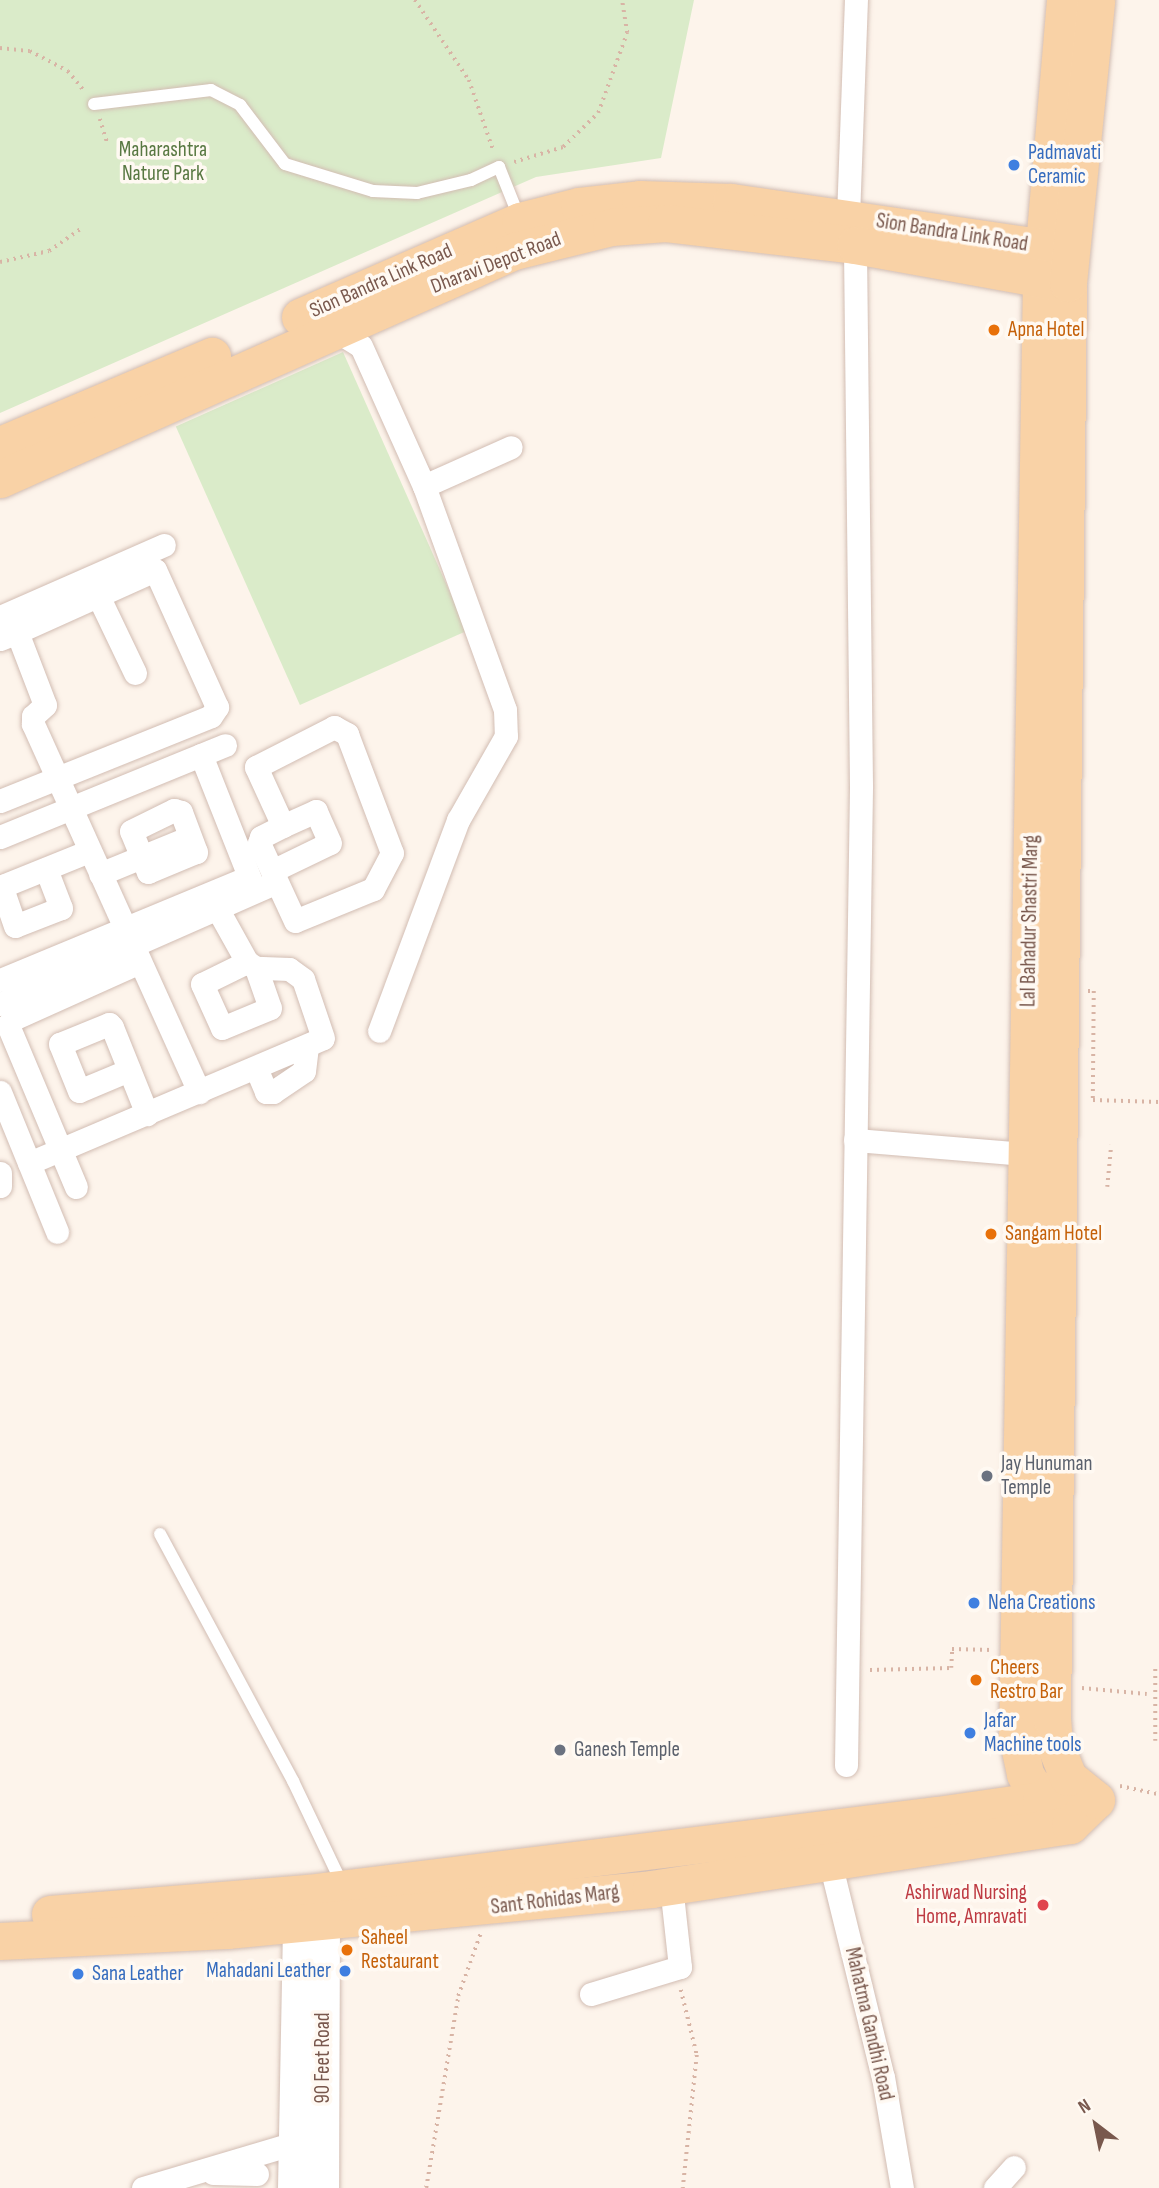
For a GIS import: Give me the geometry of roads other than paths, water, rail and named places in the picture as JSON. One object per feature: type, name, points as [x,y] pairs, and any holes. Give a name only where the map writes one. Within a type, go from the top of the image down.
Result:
[{"type":"main road","name":"Lal Bahadur Shastri Marg","points":[[1065,0],[1075,59]]},
{"type":"main road","name":"Lal Bahadur Shastri Marg","points":[[1056,265],[1058,988],[1043,1060],[1025,1154],[1017,1754],[1055,1789],[1096,1800],[1070,1825],[1055,1789],[1052,1720],[1043,1060],[1056,265],[1075,59],[1096,0]]},
{"type":"main road","name":"Sion Bandra Link Road","points":[[0,445],[327,319],[520,221],[579,206],[640,199],[731,202],[852,231]]},
{"type":"main road","name":"Dharavi Depot Road","points":[[0,479],[327,319],[514,251],[611,227],[666,223],[852,231],[1056,265]]},
{"type":"main road","name":"Sant Rohidas Marg","points":[[0,1941],[227,1930],[310,1911],[343,1886],[696,1845],[1055,1789]]},
{"type":"main road","name":"Sant Rohidas Marg","points":[[0,1919],[491,1907],[686,1883],[1070,1825]]},
{"type":"main road","points":[[686,1883],[696,1845]]},
{"type":"main road","points":[[547,1863],[549,1900]]},
{"type":"main road","name":"90 Feet Road","points":[[310,1911],[309,2138],[322,2188]]},
{"type":"main road","name":"90 Feet Road","points":[[294,2188],[309,2138]]},
{"type":"street","points":[[846,1765],[861,786],[852,231],[856,0]]},
{"type":"street","points":[[327,319],[360,346],[424,486],[505,710],[506,736],[458,820],[379,1031]]},
{"type":"street","points":[[424,486],[511,447]]},
{"type":"street","points":[[164,545],[94,586],[6,630],[45,705],[33,716],[33,724],[199,1092]]},
{"type":"street","points":[[0,801],[211,716],[217,707],[158,572],[94,586]]},
{"type":"street","points":[[94,586],[135,673]]},
{"type":"street","points":[[0,1004],[20,989],[132,946],[163,923],[274,877],[330,843],[316,811],[259,840],[274,877],[292,918],[302,921],[373,889],[392,856],[341,727],[257,765],[283,826]]},
{"type":"street","points":[[0,837],[225,745]]},
{"type":"street","points":[[201,755],[252,884]]},
{"type":"street","points":[[100,874],[190,837]]},
{"type":"street","points":[[46,869],[89,851]]},
{"type":"street","points":[[163,923],[217,908],[252,884]]},
{"type":"street","points":[[29,1163],[323,1038],[324,1030],[303,979],[289,969],[251,965],[217,908]]},
{"type":"street","points":[[20,989],[8,1029],[76,1187]]},
{"type":"street","points":[[129,1070],[147,1114]]},
{"type":"street","points":[[0,1092],[57,1233]]},
{"type":"street","points":[[855,1140],[1025,1154]]},
{"type":"street","points":[[0,1173],[0,1186]]},
{"type":"street","name":"Mahatma Gandhi Road","points":[[830,1862],[883,2077],[902,2188]]},
{"type":"street","points":[[591,1994],[676,1970],[680,1965],[686,1883]]},
{"type":"street","points":[[143,2188],[221,2169],[309,2138]]},
{"type":"street","points":[[995,2188],[1014,2167]]},
{"type":"street","points":[[221,2169],[257,2174]]},
{"type":"lane","points":[[94,104],[211,90],[240,104],[285,164],[373,191],[417,193],[471,180],[499,167],[520,221]]},
{"type":"lane","points":[[160,1534],[293,1781],[343,1886]]},
{"type":"place","name":"Padmavati Ceramic","points":[[1014,165]]},
{"type":"place","name":"Apna Hotel","points":[[994,330]]},
{"type":"place","name":"Sangam Hotel","points":[[991,1234]]},
{"type":"place","name":"Jay Hunuman Temple","points":[[987,1476]]},
{"type":"place","name":"Neha Creations","points":[[974,1603]]},
{"type":"place","name":"Cheers Restro Bar","points":[[976,1680]]},
{"type":"place","name":"Jafar Machine tools","points":[[970,1733]]},
{"type":"place","name":"Ganesh Temple","points":[[560,1750]]},
{"type":"place","name":"Ashirwad Nursing Home, Amravati","points":[[1043,1905]]},
{"type":"place","name":"Saheel Restaurant","points":[[347,1950]]},
{"type":"place","name":"Mahadani Leather","points":[[345,1971]]},
{"type":"place","name":"Sana Leather","points":[[78,1974]]},
{"type":"park label","name":"Maharashtra Nature Park","points":[[163,162]]}]
